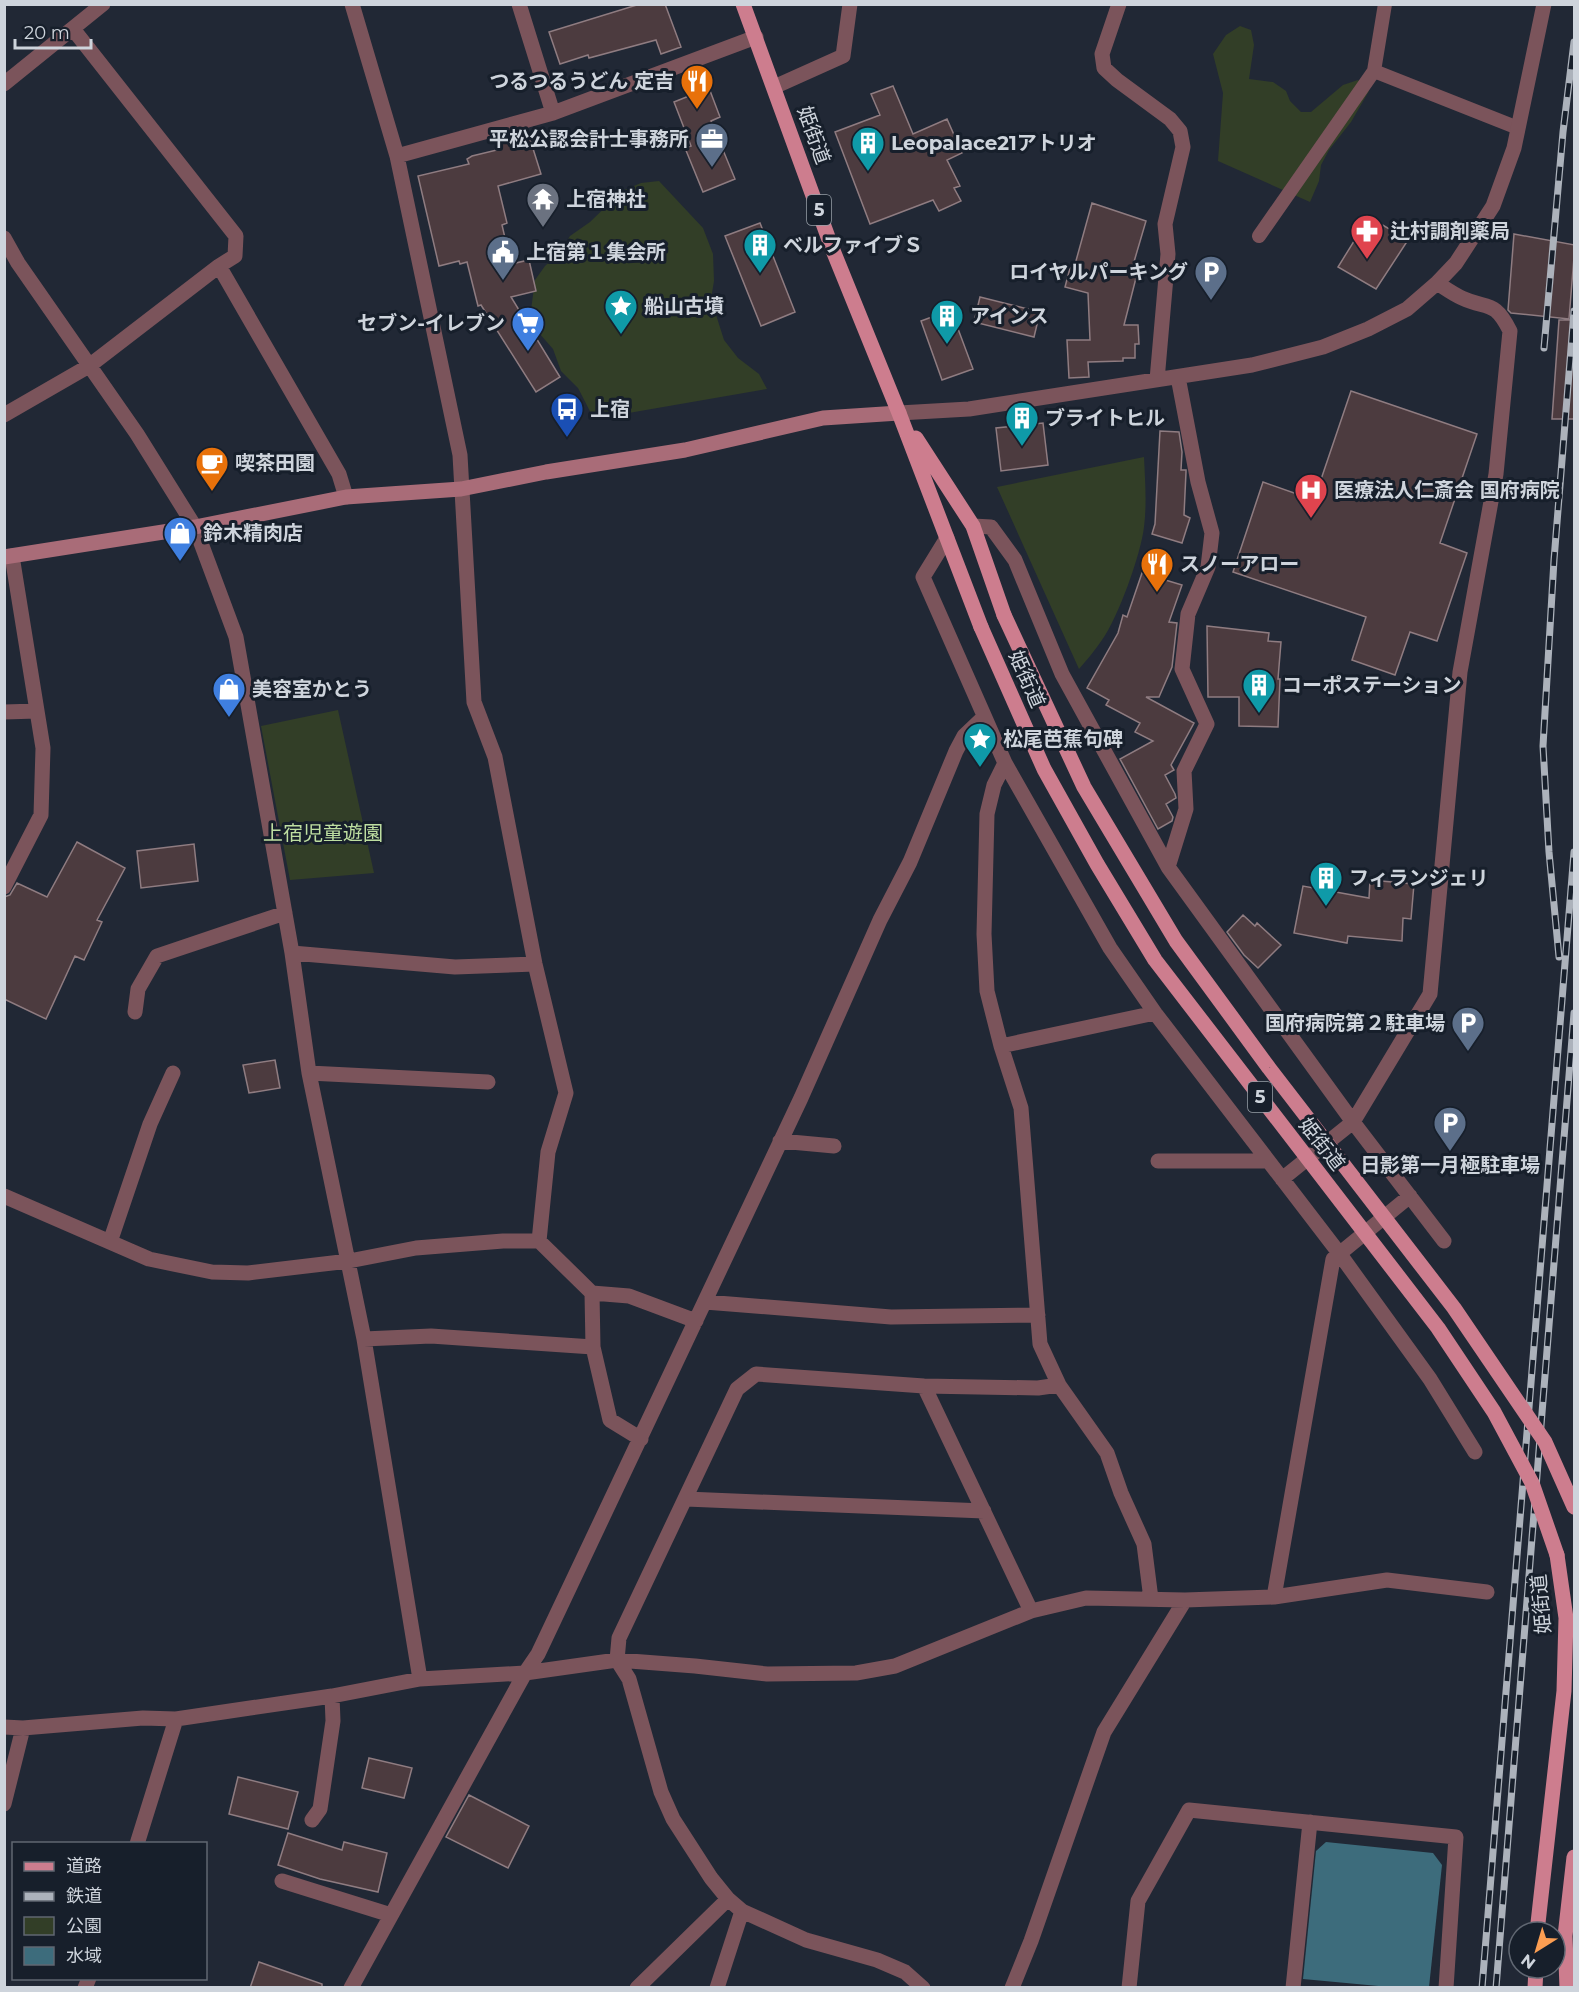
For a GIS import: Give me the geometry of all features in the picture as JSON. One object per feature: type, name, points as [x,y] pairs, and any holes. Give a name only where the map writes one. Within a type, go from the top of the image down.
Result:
[{"type":"main road","name":"姫街道","points":[[744,4],[832,248],[899,413],[981,627],[1044,769],[1097,864],[1155,960],[1438,1328],[1494,1412],[1532,1483],[1557,1555],[1566,1618],[1564,1691],[1539,1920]]},
{"type":"main road","name":"姫街道","points":[[899,413],[973,526],[1004,615],[1084,787],[1176,940],[1269,1068],[1454,1308],[1545,1442],[1575,1507]]},
{"type":"main road","points":[[1567,1988],[1565,1936],[1575,1857]]},
{"type":"street","points":[[4,84],[103,4]]},
{"type":"street","points":[[352,4],[397,156],[460,455],[474,702],[495,757],[535,964],[566,1093],[548,1152],[539,1241]]},
{"type":"street","points":[[519,4],[553,113]]},
{"type":"street","points":[[774,87],[843,56],[850,4]]},
{"type":"street","points":[[1119,4],[1102,54],[1104,68],[1170,119],[1180,130],[1183,147],[1165,224],[1168,254],[1157,380]]},
{"type":"street","points":[[4,887],[41,814],[43,748],[8,556],[195,527],[346,496],[461,489],[546,472],[685,450],[823,418],[969,409],[1252,365],[1323,347],[1368,329],[1407,309],[1456,263],[1493,206],[1506,172],[1518,128],[1544,4]]},
{"type":"street","points":[[4,415],[89,366],[235,256],[236,236],[73,30]]},
{"type":"street","points":[[397,156],[553,113],[756,37]]},
{"type":"street","points":[[4,238],[18,263],[137,434],[195,527],[236,637],[292,953],[309,1073],[364,1339],[420,1679]]},
{"type":"street","points":[[219,266],[339,474],[346,496]]},
{"type":"street","points":[[1282,1179],[1353,1122],[1430,994],[1460,672],[1497,462],[1510,331],[1503,317],[1490,306],[1462,298],[1437,283]]},
{"type":"street","points":[[1168,867],[1186,808],[1184,771],[1207,724],[1182,669],[1188,614],[1208,567],[1212,533],[1198,482],[1178,377]]},
{"type":"street","points":[[973,526],[992,527],[1015,560],[1062,674],[1168,867],[1353,1122],[1444,1242]]},
{"type":"street","points":[[947,538],[923,577],[1005,763],[1110,948],[1155,1013],[1339,1253],[1430,1379],[1475,1452]]},
{"type":"street","points":[[4,712],[37,711]]},
{"type":"street","points":[[351,1988],[525,1673],[538,1654],[705,1302],[880,920],[910,862],[956,751],[964,736],[984,717]]},
{"type":"street","points":[[1005,763],[994,785],[987,814],[984,934],[987,991],[1001,1046],[1021,1108],[1040,1344],[1059,1385],[1107,1453],[1121,1493],[1144,1544],[1151,1599]]},
{"type":"street","points":[[135,1011],[138,989],[157,956],[285,913]]},
{"type":"street","points":[[292,953],[455,967],[535,964]]},
{"type":"street","points":[[1001,1046],[1155,1013]]},
{"type":"street","points":[[110,1242],[150,1124],[173,1073]]},
{"type":"street","points":[[309,1073],[488,1082]]},
{"type":"street","points":[[780,1141],[834,1146]]},
{"type":"street","points":[[1158,1161],[1268,1161]]},
{"type":"street","points":[[4,1196],[149,1259],[212,1272],[248,1273],[349,1262],[416,1248],[503,1241],[539,1241],[591,1293],[629,1296],[696,1321]]},
{"type":"street","points":[[1274,1597],[1333,1259],[1410,1196]]},
{"type":"street","points":[[591,1293],[593,1347],[610,1420],[640,1439]]},
{"type":"street","points":[[705,1302],[891,1317],[1038,1315]]},
{"type":"street","points":[[364,1339],[430,1336],[593,1347]]},
{"type":"street","points":[[923,1988],[905,1972],[877,1960],[806,1940],[742,1911],[728,1899],[696,1857],[661,1792],[629,1679],[617,1660],[619,1638],[737,1389],[756,1374],[924,1386],[1038,1388],[1059,1385]]},
{"type":"street","points":[[924,1386],[1031,1611]]},
{"type":"street","points":[[686,1499],[984,1511]]},
{"type":"street","points":[[4,1727],[22,1728],[143,1718],[176,1719],[332,1696],[420,1679],[525,1673],[617,1660],[767,1674],[856,1673],[895,1666],[1031,1611],[1086,1598],[1185,1600],[1274,1597],[1387,1580],[1487,1592]]},
{"type":"street","points":[[1012,1988],[1031,1941],[1104,1732],[1185,1600]]},
{"type":"street","points":[[312,1820],[321,1809],[333,1722],[332,1696]]},
{"type":"street","points":[[138,1842],[176,1719]]},
{"type":"street","points":[[4,1804],[22,1728]]},
{"type":"street","points":[[1129,1988],[1137,1901],[1189,1810],[1456,1837],[1446,1988]]},
{"type":"street","points":[[1293,1988],[1310,1822]]},
{"type":"street","points":[[282,1881],[391,1915]]},
{"type":"street","points":[[637,1988],[728,1899]]},
{"type":"street","points":[[717,1988],[742,1911]]},
{"type":"lane","points":[[1259,236],[1374,71],[1385,4]]},
{"type":"lane","points":[[1374,71],[1518,128]]},
{"type":"green space","points":[[1240,26],[1251,30],[1254,45],[1249,79],[1273,82],[1286,91],[1290,101],[1301,112],[1311,112],[1343,85],[1358,80],[1369,91],[1321,165],[1319,181],[1310,202],[1218,161],[1223,93],[1213,54],[1226,35]]},
{"type":"green space","points":[[659,181],[703,228],[713,254],[714,281],[711,299],[724,340],[738,358],[759,374],[767,389],[594,419],[578,388],[561,371],[553,349],[539,333],[531,310],[535,280],[545,266],[559,253],[570,236],[590,222],[622,191],[641,183]]},
{"type":"green space","points":[[1144,457],[1145,518],[1134,569],[1122,602],[1108,630],[1079,669],[997,487]]},
{"type":"green space","name":"上宿児童遊園","points":[[338,710],[374,873],[290,880],[261,726]]},
{"type":"water","points":[[1326,1842],[1433,1853],[1442,1865],[1429,1987],[1389,1987],[1303,1979],[1316,1851]]},
{"type":"building","points":[[640,4],[665,4],[681,47],[661,54],[656,40],[589,58],[588,55],[560,64],[549,32]]},
{"type":"building","points":[[893,86],[913,134],[947,119],[962,153],[947,160],[960,186],[954,188],[961,201],[939,211],[933,200],[870,224],[835,132],[880,115],[871,94]]},
{"type":"building","points":[[709,88],[720,117],[711,121],[735,179],[703,192],[685,148],[691,146],[674,102]]},
{"type":"building","points":[[524,133],[526,140],[530,139],[541,174],[498,186],[507,223],[502,225],[511,264],[529,260],[536,291],[511,297],[560,377],[536,392],[481,305],[478,306],[467,262],[460,264],[459,261],[439,266],[418,176],[469,164],[467,159],[472,156],[501,149],[498,140]]},
{"type":"building","points":[[1092,203],[1146,221],[1131,272],[1137,274],[1124,325],[1138,325],[1139,344],[1135,344],[1135,358],[1123,358],[1123,361],[1088,362],[1089,377],[1069,378],[1067,340],[1090,340],[1088,293],[1065,287],[1070,268],[1074,268]]},
{"type":"building","points":[[1369,217],[1408,240],[1376,289],[1338,267]]},
{"type":"building","name":"ベルファイブＳ","points":[[760,223],[795,312],[761,326],[725,236]]},
{"type":"building","points":[[1514,234],[1575,245],[1569,319],[1511,313],[1508,310]]},
{"type":"building","points":[[980,297],[1040,312],[1034,337],[974,322]]},
{"type":"building","name":"アインス","points":[[951,310],[973,369],[942,380],[921,321]]},
{"type":"building","points":[[1559,320],[1575,320],[1575,419],[1552,419]]},
{"type":"building","name":"医療法人仁斎会 国府病院","points":[[1351,391],[1477,434],[1440,543],[1467,553],[1437,641],[1410,632],[1395,675],[1352,660],[1366,617],[1233,572],[1263,482],[1314,500]]},
{"type":"building","name":"ブライトヒル","points":[[1043,423],[1048,465],[1001,471],[996,428]]},
{"type":"building","points":[[1160,431],[1179,432],[1182,452],[1181,470],[1186,470],[1184,515],[1190,518],[1182,543],[1152,534],[1155,524]]},
{"type":"building","points":[[1142,573],[1182,585],[1169,622],[1177,623],[1172,667],[1159,697],[1146,697],[1194,723],[1171,765],[1174,770],[1165,775],[1176,798],[1166,804],[1173,817],[1172,821],[1158,829],[1120,759],[1153,741],[1135,732],[1140,723],[1106,705],[1109,700],[1087,688],[1118,633],[1123,615],[1127,617]]},
{"type":"building","points":[[1207,626],[1269,633],[1268,641],[1281,642],[1278,727],[1239,726],[1239,697],[1208,697]]},
{"type":"building","points":[[77,842],[125,868],[97,920],[102,922],[84,960],[75,956],[46,1019],[4,999],[4,897],[10,895],[17,883],[47,897]]},
{"type":"building","points":[[194,844],[198,881],[141,888],[137,851]]},
{"type":"building","points":[[1370,880],[1414,884],[1411,919],[1403,918],[1402,941],[1348,936],[1347,943],[1294,933],[1303,886],[1369,898]]},
{"type":"building","points":[[1243,915],[1255,926],[1257,923],[1281,945],[1258,968],[1244,955],[1227,932]]},
{"type":"building","points":[[275,1060],[280,1088],[249,1093],[243,1065]]},
{"type":"building","points":[[369,1758],[412,1768],[404,1798],[362,1788]]},
{"type":"building","points":[[238,1777],[298,1792],[288,1829],[229,1814]]},
{"type":"building","points":[[469,1795],[529,1826],[508,1868],[446,1837]]},
{"type":"building","points":[[288,1833],[342,1850],[344,1842],[387,1853],[378,1892],[320,1879],[278,1865]]},
{"type":"building","points":[[259,1962],[322,1984],[322,1988],[250,1988]]},
{"type":"railway","points":[[1544,348],[1563,132],[1574,42]]},
{"type":"railway","points":[[1559,957],[1549,852],[1543,746],[1554,560],[1574,311]]},
{"type":"railway","points":[[1482,1988],[1574,852]]},
{"type":"railway","points":[[1496,1988],[1574,1013]]},
{"type":"place","name":"つるつるうどん 定吉","points":[[697,110]]},
{"type":"place","name":"平松公認会計士事務所","points":[[712,168]]},
{"type":"place","name":"Leopalace21アトリオ","points":[[868,172]]},
{"type":"place","name":"上宿神社","points":[[543,228]]},
{"type":"place","name":"辻村調剤薬局","points":[[1367,260]]},
{"type":"place","name":"ベルファイブＳ","points":[[760,274]]},
{"type":"place","name":"上宿第１集会所","points":[[503,281]]},
{"type":"place","name":"ロイヤルパーキング","points":[[1211,301]]},
{"type":"place","name":"船山古墳","points":[[621,335]]},
{"type":"place","name":"アインス","points":[[947,345]]},
{"type":"place","name":"セブン-イレブン","points":[[528,352]]},
{"type":"place","name":"上宿","points":[[567,438]]},
{"type":"place","name":"ブライトヒル","points":[[1022,447]]},
{"type":"place","name":"喫茶田園","points":[[212,492]]},
{"type":"place","name":"医療法人仁斎会 国府病院","points":[[1311,519]]},
{"type":"place","name":"鈴木精肉店","points":[[180,562]]},
{"type":"place","name":"スノーアロー","points":[[1157,593]]},
{"type":"place","name":"コーポステーション","points":[[1259,714]]},
{"type":"place","name":"美容室かとう","points":[[229,718]]},
{"type":"place","name":"松尾芭蕉句碑","points":[[980,768]]},
{"type":"place","name":"フィランジェリ","points":[[1326,907]]},
{"type":"place","name":"国府病院第２駐車場","points":[[1468,1052]]},
{"type":"place","name":"日影第一月極駐車場","points":[[1450,1152]]}]
